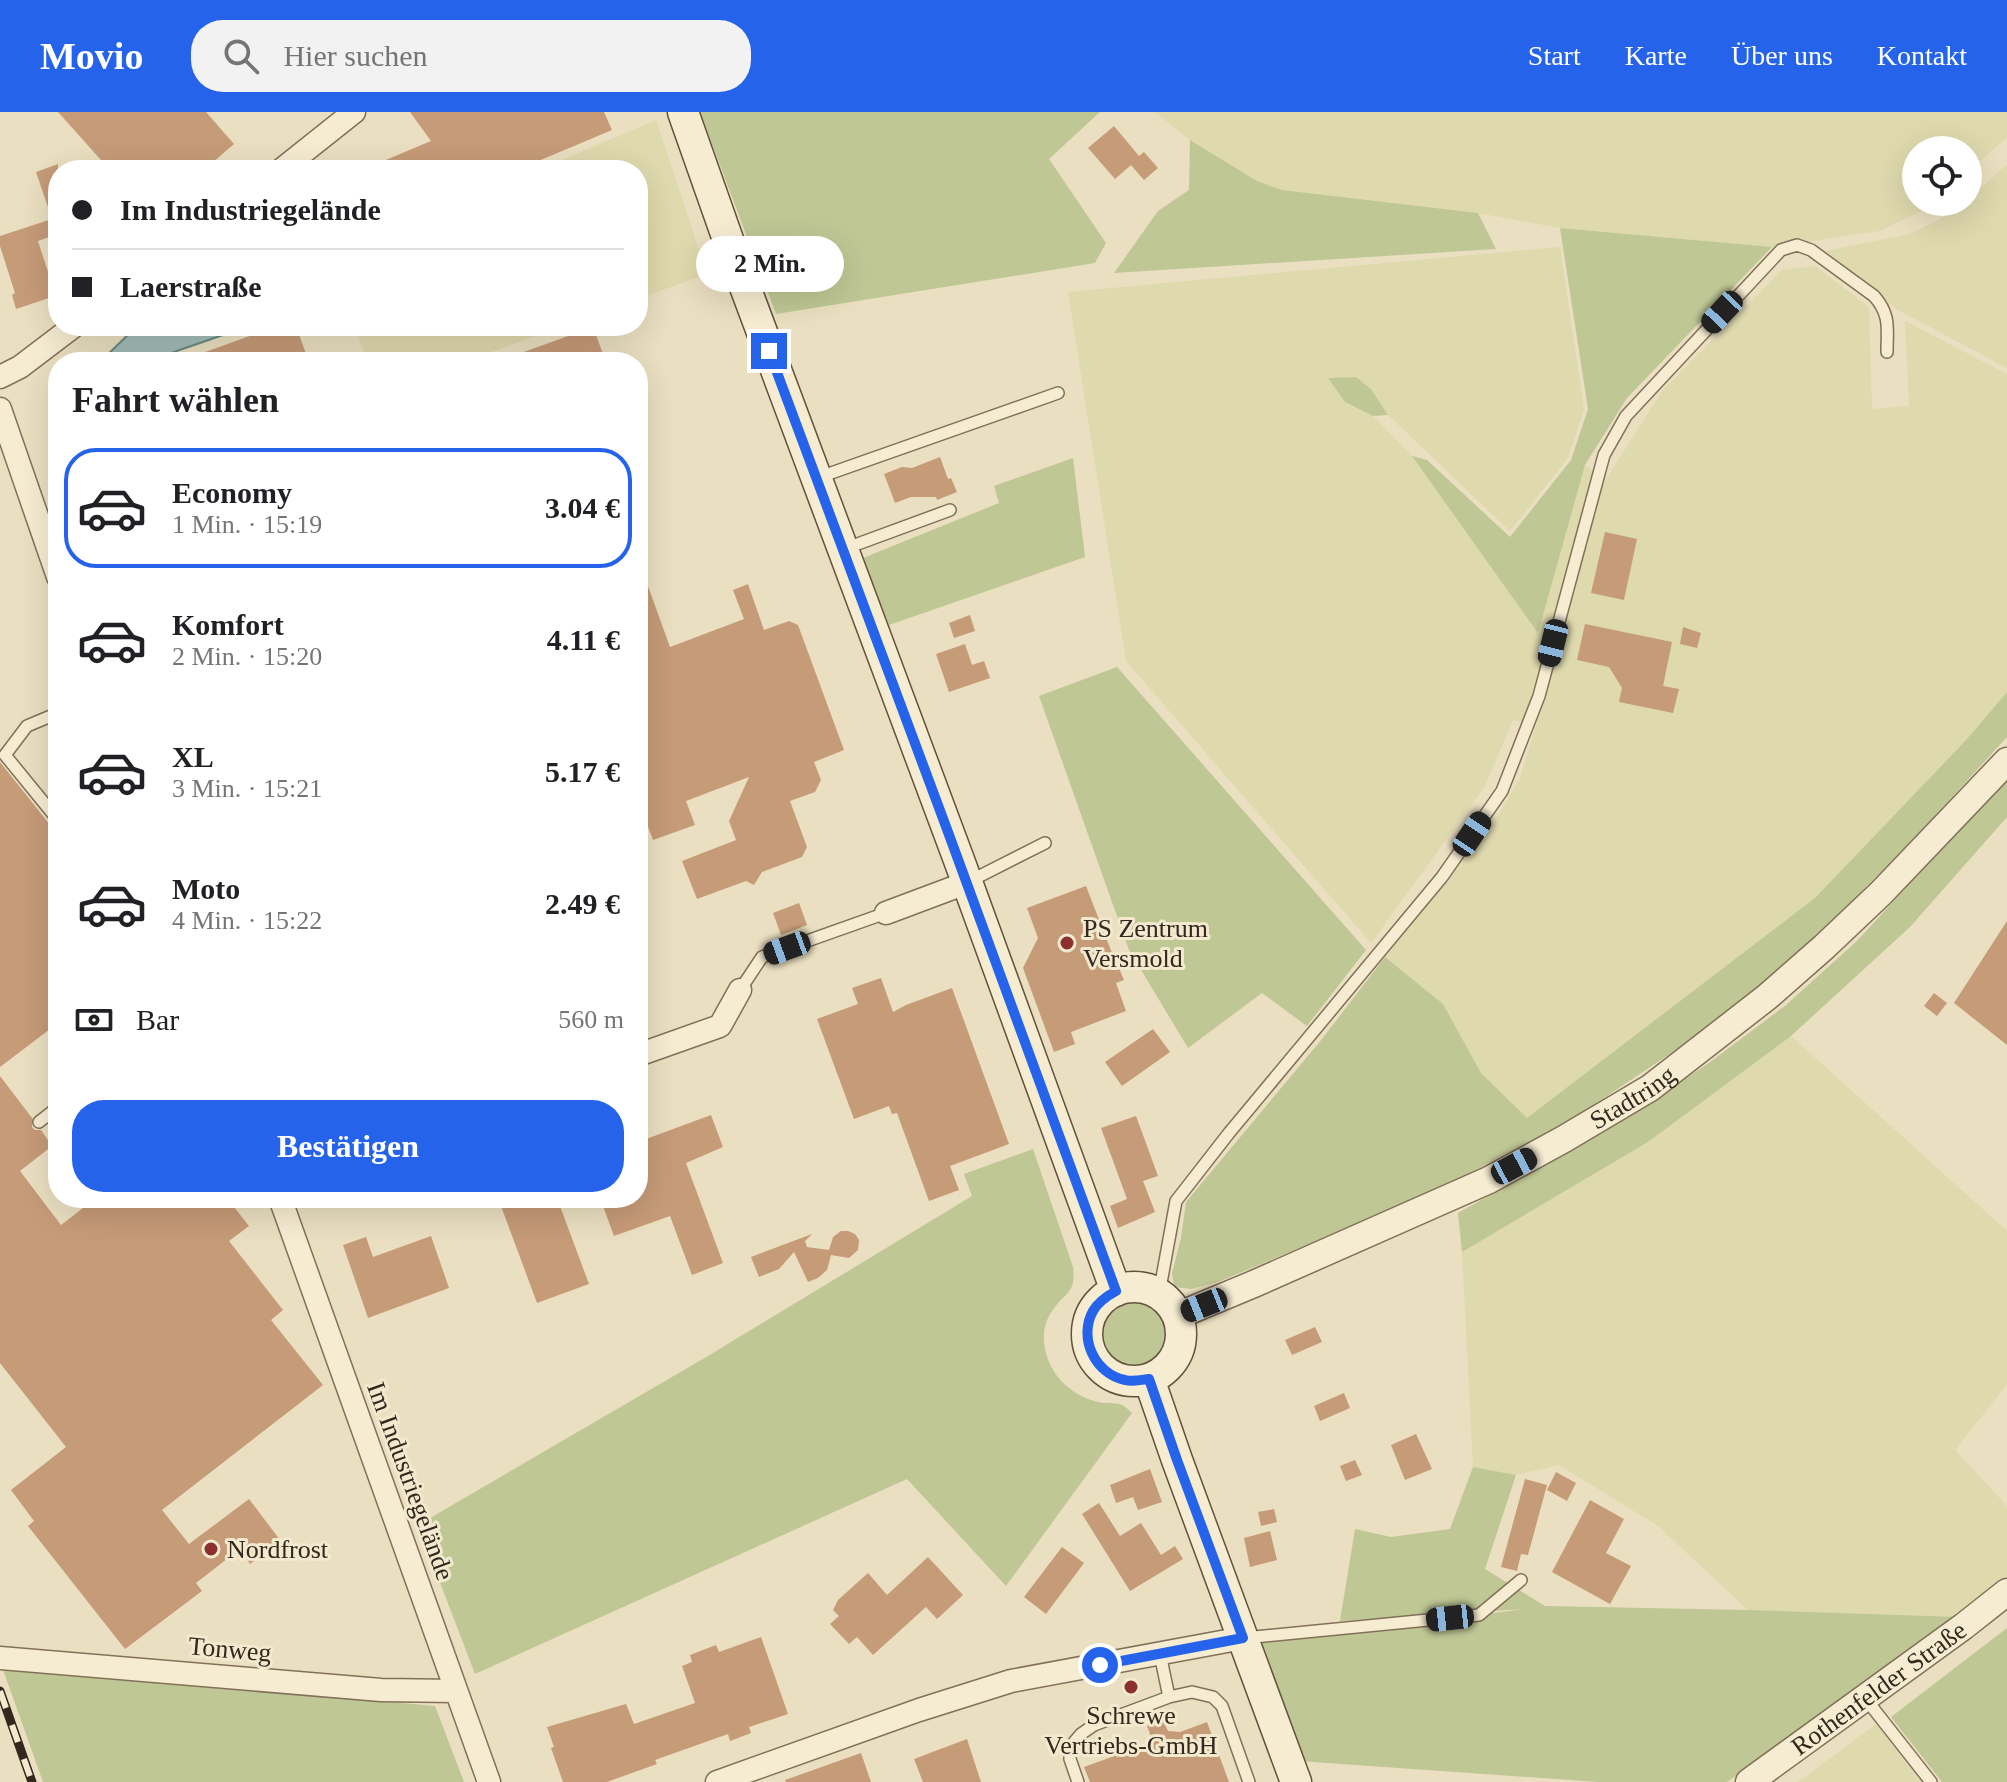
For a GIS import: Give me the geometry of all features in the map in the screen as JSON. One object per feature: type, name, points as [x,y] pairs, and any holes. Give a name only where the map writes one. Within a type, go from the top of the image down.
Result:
[{"type":"main road","points":[[683,112],[1116,1291]]},
{"type":"main road","points":[[1139,1288],[1168,1305],[1180,1338],[1177,1355],[1166,1370],[1149,1379],[1136,1381],[1123,1380],[1100,1367],[1088,1344],[1087,1327],[1092,1312],[1102,1299],[1116,1291],[1139,1288]]},
{"type":"main road","points":[[1149,1379],[1296,1782]]},
{"type":"street","points":[[294,160],[354,112]]},
{"type":"street","points":[[0,377],[20,367],[61,336]]},
{"type":"street","points":[[0,409],[48,548]]},
{"type":"street","name":"Stadtring","points":[[1168,1305],[1256,1283],[1489,1180],[1650,1088],[1824,947],[1881,893],[2007,761]]},
{"type":"street","points":[[886,913],[966,883]]},
{"type":"street","points":[[648,1046],[720,1026],[740,990]]},
{"type":"street","name":"Im Industriegelände","points":[[284,1208],[489,1782]]},
{"type":"street","name":"Rothenfelder Straße","points":[[1749,1782],[2007,1592]]},
{"type":"street","points":[[717,1782],[919,1710],[1011,1681],[1243,1638]]},
{"type":"street","name":"Tonweg","points":[[0,1658],[381,1690],[456,1691]]},
{"type":"lane","points":[[1168,1305],[1176,1201],[1442,877],[1502,791],[1539,696],[1604,455],[1626,416],[1781,250],[1797,245],[1811,250],[1874,296],[1887,315],[1887,352]]},
{"type":"lane","points":[[817,479],[1058,393]]},
{"type":"lane","points":[[843,550],[950,510]]},
{"type":"lane","points":[[48,717],[27,726],[5,755],[48,808]]},
{"type":"lane","points":[[966,883],[1045,843]]},
{"type":"lane","points":[[740,990],[762,957],[886,913]]},
{"type":"lane","points":[[39,1122],[48,1115]]},
{"type":"lane","points":[[1243,1638],[1479,1615],[1521,1580]]},
{"type":"lane","points":[[1160,1654],[1169,1697]]},
{"type":"lane","points":[[1078,1782],[1070,1751],[1081,1734],[1094,1725],[1169,1697],[1192,1692],[1213,1697],[1222,1706],[1249,1782]]},
{"type":"lane","points":[[1865,1698],[1931,1782]]},
{"type":"shaded area","points":[[1155,112],[2007,112],[2007,137],[1982,159],[1982,136],[1902,136],[1902,216],[1911,216],[1880,231],[1772,247],[1560,228],[1478,213],[1282,190],[1257,181],[1190,140]]},
{"type":"shaded area","points":[[656,120],[707,274],[648,295],[648,160],[562,160]]},
{"type":"shaded area","points":[[2007,165],[2007,368],[1898,310],[1825,251],[1910,234],[1946,216],[1982,216],[1982,187]]},
{"type":"shaded area","points":[[1560,247],[1584,409],[1568,458],[1510,531],[1388,415],[1371,389],[1356,377],[1329,378],[1345,402],[1373,416],[1412,456],[1538,632],[1585,465],[1606,479],[1663,390],[1782,270],[1815,266],[1869,307],[1872,409],[1909,406],[1905,321],[2007,374],[2007,692],[1967,739],[1815,898],[1527,1119],[1481,1073],[1443,1004],[1385,957],[1495,821],[1520,778],[1536,725],[1513,720],[1485,786],[1371,943],[1126,661],[1068,292]]},
{"type":"shaded area","points":[[358,336],[536,336],[492,352],[364,352]]},
{"type":"shaded area","points":[[1791,1036],[2007,1231],[2007,1384],[1955,1450],[2007,1506],[2007,1579],[1961,1617],[1748,1610],[1658,1526],[1559,1465],[1516,1475],[1473,1467],[1462,1252],[1648,1142]]},
{"type":"shaded area","points":[[1876,1724],[1921,1782],[1798,1782]]},
{"type":"green space","points":[[700,112],[1100,112],[1049,159],[1106,243],[1095,263],[776,314]]},
{"type":"green space","points":[[1190,140],[1257,181],[1282,190],[1478,213],[1496,249],[1114,273],[1158,211],[1189,190]]},
{"type":"green space","points":[[1560,228],[1772,247],[1627,398],[1585,465],[1538,633],[1412,456],[1427,460],[1510,537],[1571,460],[1588,409]]},
{"type":"green space","points":[[1356,377],[1371,389],[1388,415],[1373,416],[1345,402],[1328,378]]},
{"type":"green space","points":[[1073,458],[1085,557],[889,625],[863,558],[999,503],[994,486]]},
{"type":"green space","points":[[1117,667],[1366,950],[1307,1026],[1262,993],[1188,1048],[1129,950],[1039,696]]},
{"type":"green space","points":[[2007,692],[2007,737],[1819,935],[1716,1023],[1559,1128],[1427,1195],[1218,1282],[1191,1289],[1174,1287],[1172,1273],[1186,1202],[1322,1039],[1385,957],[1443,1004],[1481,1073],[1527,1118],[1815,898],[1967,739]]},
{"type":"green space","points":[[2007,777],[2007,817],[1910,927],[1791,1036],[1648,1142],[1462,1252],[1458,1213],[1604,1132],[1709,1063],[1786,1005],[1858,940]]},
{"type":"green space","points":[[1033,1149],[1074,1276],[1069,1292],[1053,1310],[1044,1330],[1049,1362],[1061,1381],[1085,1398],[1122,1405],[1132,1413],[1006,1586],[907,1479],[475,1674],[418,1525],[708,1356],[972,1196],[964,1174]]},
{"type":"green space","points":[[1133,1297],[1148,1300],[1160,1309],[1169,1321],[1172,1336],[1169,1351],[1160,1363],[1148,1372],[1133,1375],[1118,1372],[1106,1363],[1097,1351],[1094,1336],[1097,1321],[1106,1309],[1118,1300]]},
{"type":"green space","points":[[1473,1467],[1516,1475],[1485,1569],[1545,1606],[1961,1617],[1727,1782],[1599,1782],[1299,1761],[1259,1643],[1524,1609],[1340,1621],[1355,1529],[1391,1537],[1450,1529]]},
{"type":"green space","points":[[2007,1628],[2007,1782],[1942,1782],[1891,1717]]},
{"type":"green space","points":[[2,1667],[435,1706],[464,1782],[43,1782]]},
{"type":"water","points":[[127,336],[220,336],[174,352],[110,352]]},
{"type":"building","points":[[58,112],[206,112],[234,144],[216,160],[101,160]]},
{"type":"building","points":[[410,112],[604,112],[612,130],[541,160],[386,160],[431,141]]},
{"type":"building","points":[[1114,126],[1139,156],[1144,152],[1158,168],[1144,180],[1131,165],[1115,179],[1088,148]]},
{"type":"building","points":[[48,168],[48,207],[36,172]]},
{"type":"building","points":[[48,220],[48,238],[38,241],[48,272],[48,298],[16,309],[12,295],[15,293],[0,246],[0,236]]},
{"type":"building","points":[[250,336],[300,336],[305,352],[205,352]]},
{"type":"building","points":[[568,336],[596,336],[602,352],[524,352]]},
{"type":"building","points":[[940,457],[948,479],[951,478],[957,492],[937,500],[936,497],[911,497],[895,503],[884,474]]},
{"type":"building","points":[[1605,532],[1637,539],[1624,600],[1591,593]]},
{"type":"building","points":[[748,584],[764,630],[789,621],[798,625],[844,750],[814,762],[821,780],[815,792],[790,801],[807,847],[802,857],[762,872],[754,885],[746,881],[697,899],[682,861],[736,840],[729,821],[749,777],[686,801],[695,825],[653,840],[648,827],[648,586],[670,647],[744,619],[733,590]]},
{"type":"building","points":[[970,615],[975,631],[954,638],[949,623]]},
{"type":"building","points":[[1585,624],[1672,642],[1663,686],[1679,689],[1673,713],[1619,702],[1622,688],[1609,667],[1577,660]]},
{"type":"building","points":[[1683,627],[1701,633],[1697,648],[1680,644]]},
{"type":"building","points":[[965,644],[972,665],[984,661],[990,678],[949,692],[936,654]]},
{"type":"building","points":[[0,762],[48,822],[48,1031],[0,1067]]},
{"type":"building","points":[[1086,886],[1124,980],[1116,983],[1126,1011],[1071,1032],[1075,1044],[1054,1052],[1023,968],[1038,938],[1027,908]]},
{"type":"building","points":[[799,903],[807,925],[781,935],[773,913]]},
{"type":"building","points":[[2007,921],[2007,1045],[1954,1003]]},
{"type":"building","points":[[881,978],[893,1012],[952,988],[1009,1144],[950,1166],[959,1190],[929,1201],[897,1113],[892,1114],[889,1106],[854,1119],[817,1019],[858,1004],[852,988]]},
{"type":"building","points":[[1934,993],[1947,1003],[1937,1016],[1924,1006]]},
{"type":"building","points":[[1153,1029],[1170,1052],[1122,1086],[1105,1062]]},
{"type":"building","points":[[0,1076],[32,1118],[32,1127],[41,1130],[48,1140],[48,1149],[20,1171],[61,1225],[83,1208],[235,1208],[249,1226],[229,1241],[283,1310],[271,1320],[323,1385],[162,1510],[189,1544],[249,1499],[280,1540],[250,1564],[241,1548],[196,1583],[202,1591],[125,1649],[28,1526],[34,1521],[11,1490],[66,1447],[0,1363]]},
{"type":"building","points":[[711,1115],[723,1147],[686,1163],[723,1263],[692,1275],[670,1216],[614,1236],[604,1208],[648,1208],[648,1138]]},
{"type":"building","points":[[1136,1116],[1158,1176],[1143,1181],[1155,1212],[1118,1228],[1110,1206],[1127,1199],[1101,1128]]},
{"type":"building","points":[[502,1208],[561,1208],[589,1284],[537,1303]]},
{"type":"building","points":[[841,1231],[855,1234],[859,1240],[858,1250],[849,1258],[831,1255],[827,1270],[818,1278],[808,1282],[794,1252],[779,1269],[759,1277],[751,1257],[812,1234],[805,1241],[807,1247],[829,1250],[833,1237]]},
{"type":"building","points":[[431,1236],[449,1288],[368,1318],[343,1245],[366,1237],[373,1257]]},
{"type":"building","points":[[1315,1327],[1322,1342],[1292,1355],[1285,1340]]},
{"type":"building","points":[[1344,1393],[1350,1408],[1320,1421],[1314,1406]]},
{"type":"building","points":[[1416,1434],[1432,1469],[1405,1480],[1391,1445]]},
{"type":"building","points":[[1355,1460],[1362,1475],[1346,1481],[1340,1466]]},
{"type":"building","points":[[1150,1469],[1162,1502],[1138,1510],[1133,1497],[1116,1503],[1110,1485]]},
{"type":"building","points":[[1556,1472],[1576,1483],[1567,1501],[1547,1490]]},
{"type":"building","points":[[1525,1479],[1547,1485],[1528,1555],[1521,1554],[1517,1571],[1501,1567]]},
{"type":"building","points":[[1590,1500],[1624,1519],[1606,1553],[1631,1566],[1610,1604],[1552,1572]]},
{"type":"building","points":[[1099,1503],[1120,1536],[1141,1523],[1161,1555],[1175,1546],[1183,1559],[1130,1591],[1082,1514]]},
{"type":"building","points":[[1274,1509],[1277,1522],[1261,1526],[1258,1512]]},
{"type":"building","points":[[1270,1531],[1277,1560],[1250,1567],[1244,1538]]},
{"type":"building","points":[[1062,1547],[1084,1563],[1046,1614],[1024,1597]]},
{"type":"building","points":[[928,1557],[963,1595],[937,1619],[926,1607],[873,1655],[857,1637],[849,1644],[830,1624],[839,1616],[833,1610],[838,1600],[868,1573],[887,1595]]},
{"type":"building","points":[[761,1637],[788,1714],[749,1727],[751,1733],[730,1741],[728,1734],[655,1760],[657,1764],[607,1782],[563,1782],[547,1727],[626,1704],[634,1724],[695,1703],[682,1666],[692,1662],[690,1655],[716,1645],[719,1652]]},
{"type":"building","points":[[1163,1720],[1168,1731],[1180,1732],[1207,1722],[1229,1782],[1090,1782],[1084,1767],[1153,1742],[1147,1726]]},
{"type":"building","points":[[967,1739],[981,1782],[923,1782],[914,1759]]},
{"type":"building","points":[[861,1753],[871,1782],[785,1780]]},
{"type":"railway","points":[[0,1691],[32,1782]]},
{"type":"place","name":"PS Zentrum Versmold","points":[[1067,943]]},
{"type":"place","name":"Nordfrost","points":[[211,1549]]},
{"type":"place","name":"Schrewe Vertriebs-GmbH","points":[[1131,1687]]},
{"type":"route","points":[[769,351],[1116,1291],[1102,1299],[1092,1312],[1087,1327],[1092,1356],[1100,1367],[1123,1380],[1149,1379],[1243,1638],[1100,1665]]}]
